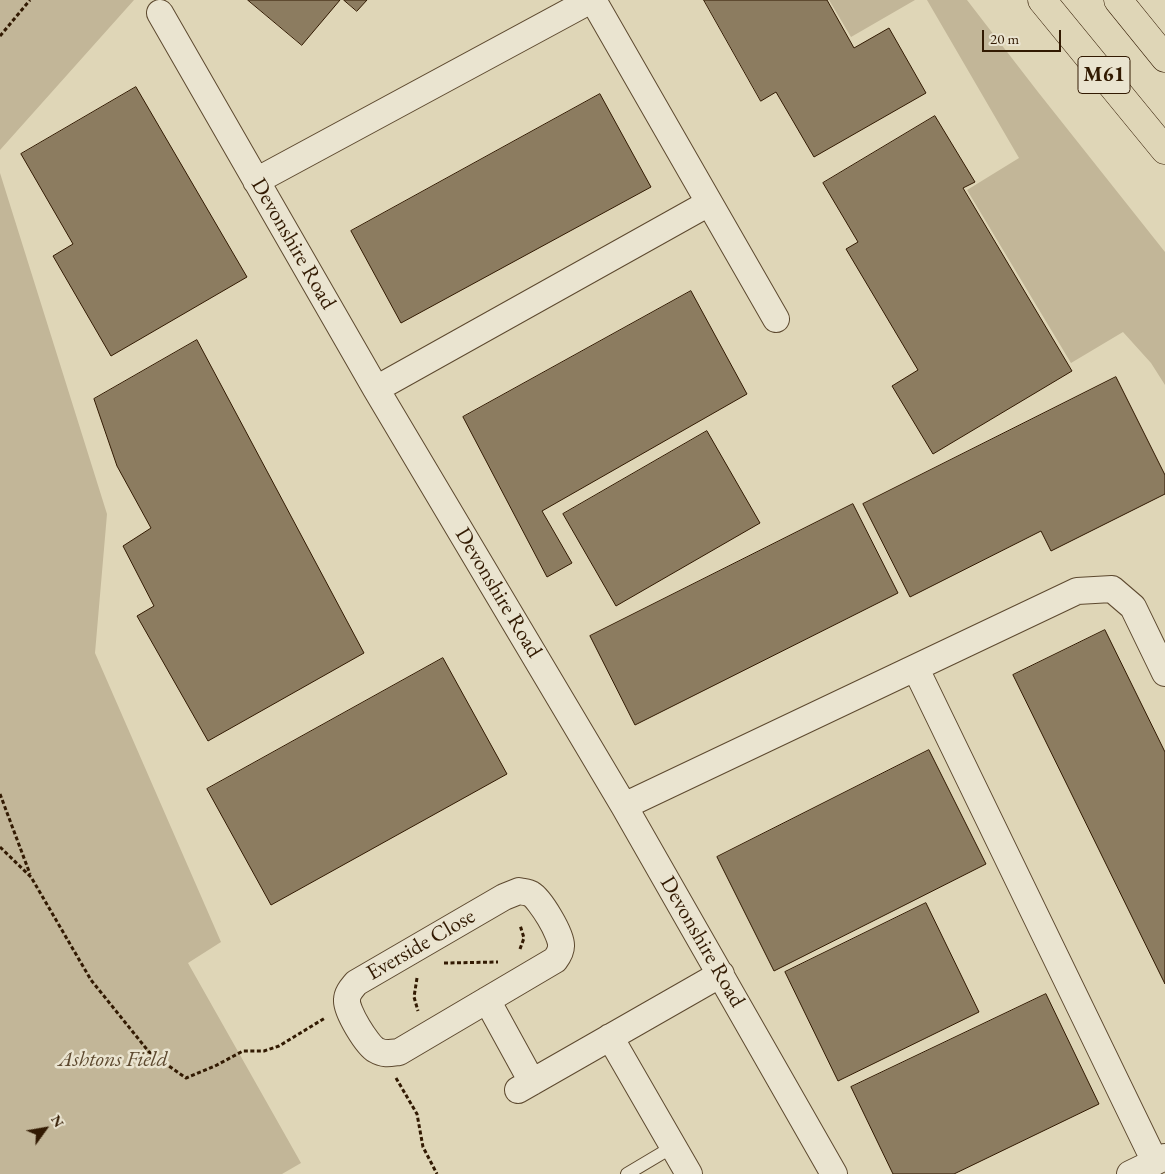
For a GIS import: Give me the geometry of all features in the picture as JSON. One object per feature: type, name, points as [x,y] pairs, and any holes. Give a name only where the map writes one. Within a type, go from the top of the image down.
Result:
[{"type":"highway","name":"M61","points":[[1042,0],[1165,150]]},
{"type":"highway","name":"M61","points":[[1118,0],[1165,58]]},
{"type":"street","points":[[256,181],[592,0],[776,319]]},
{"type":"street","name":"Devonshire Road","points":[[160,13],[376,389],[624,806],[834,1174]]},
{"type":"street","points":[[376,389],[709,203]]},
{"type":"street","points":[[624,806],[1077,591],[1112,590],[1133,607],[1165,673]]},
{"type":"street","points":[[916,669],[1160,1159],[1130,1174]]},
{"type":"street","name":"Everside Close","points":[[348,1009],[347,1000],[350,991],[356,983],[504,897],[519,891],[531,894],[539,901],[559,935],[561,945],[555,960],[399,1052],[393,1053]]},
{"type":"street","points":[[487,1000],[525,1086],[721,974]]},
{"type":"street","points":[[348,1009],[368,1044],[384,1053],[393,1053]]},
{"type":"street","points":[[610,1037],[689,1174]]},
{"type":"lane","points":[[627,1174],[674,1146]]},
{"type":"path","points":[[0,36],[30,0]]},
{"type":"path","points":[[0,794],[31,877],[91,980],[149,1052],[186,1078],[243,1052],[264,1051],[279,1046],[337,1010],[348,1009]]},
{"type":"path","points":[[0,847],[31,877]]},
{"type":"path","points":[[504,897],[522,928],[524,938],[522,948],[518,952]]},
{"type":"path","points":[[440,964],[500,962]]},
{"type":"path","points":[[418,976],[414,997],[417,1010],[430,1034]]},
{"type":"path","points":[[393,1053],[396,1080],[417,1114],[423,1147],[437,1174]]},
{"type":"green space","points":[[0,0],[134,0],[0,150]]},
{"type":"green space","points":[[829,0],[915,0],[851,37]]},
{"type":"green space","points":[[927,0],[967,0],[1165,252],[1165,385],[1151,363],[1123,332],[1071,363],[967,190],[1019,158]]},
{"type":"green space","name":"Ashtons Field","points":[[0,173],[107,514],[95,653],[221,942],[188,963],[301,1163],[282,1174],[0,1174]]},
{"type":"building","points":[[248,0],[340,0],[302,45]]},
{"type":"building","points":[[344,0],[367,0],[357,11]]},
{"type":"building","points":[[704,0],[827,0],[854,48],[889,28],[926,93],[814,157],[776,92],[761,101]]},
{"type":"building","points":[[136,87],[247,277],[111,356],[53,256],[73,244],[21,154]]},
{"type":"building","points":[[600,94],[651,187],[401,323],[351,231]]},
{"type":"building","points":[[935,116],[975,182],[963,188],[1072,371],[933,454],[892,386],[918,370],[846,249],[858,242],[823,183]]},
{"type":"building","points":[[691,291],[747,394],[542,511],[572,563],[547,577],[463,417]]},
{"type":"building","points":[[197,340],[364,653],[208,741],[137,616],[154,606],[123,546],[151,528],[117,466],[94,399]]},
{"type":"building","points":[[1116,377],[1165,475],[1165,494],[1051,551],[1041,531],[910,597],[863,504]]},
{"type":"building","points":[[707,431],[760,523],[616,606],[563,514]]},
{"type":"building","points":[[853,504],[898,593],[635,725],[590,636]]},
{"type":"building","points":[[1105,630],[1165,752],[1165,984],[1013,675]]},
{"type":"building","points":[[443,658],[507,774],[271,905],[207,789]]},
{"type":"building","points":[[929,750],[986,864],[774,971],[717,857]]},
{"type":"building","points":[[926,903],[979,1012],[838,1081],[785,972]]},
{"type":"building","points":[[1046,994],[1099,1104],[954,1174],[893,1174],[851,1087]]}]
